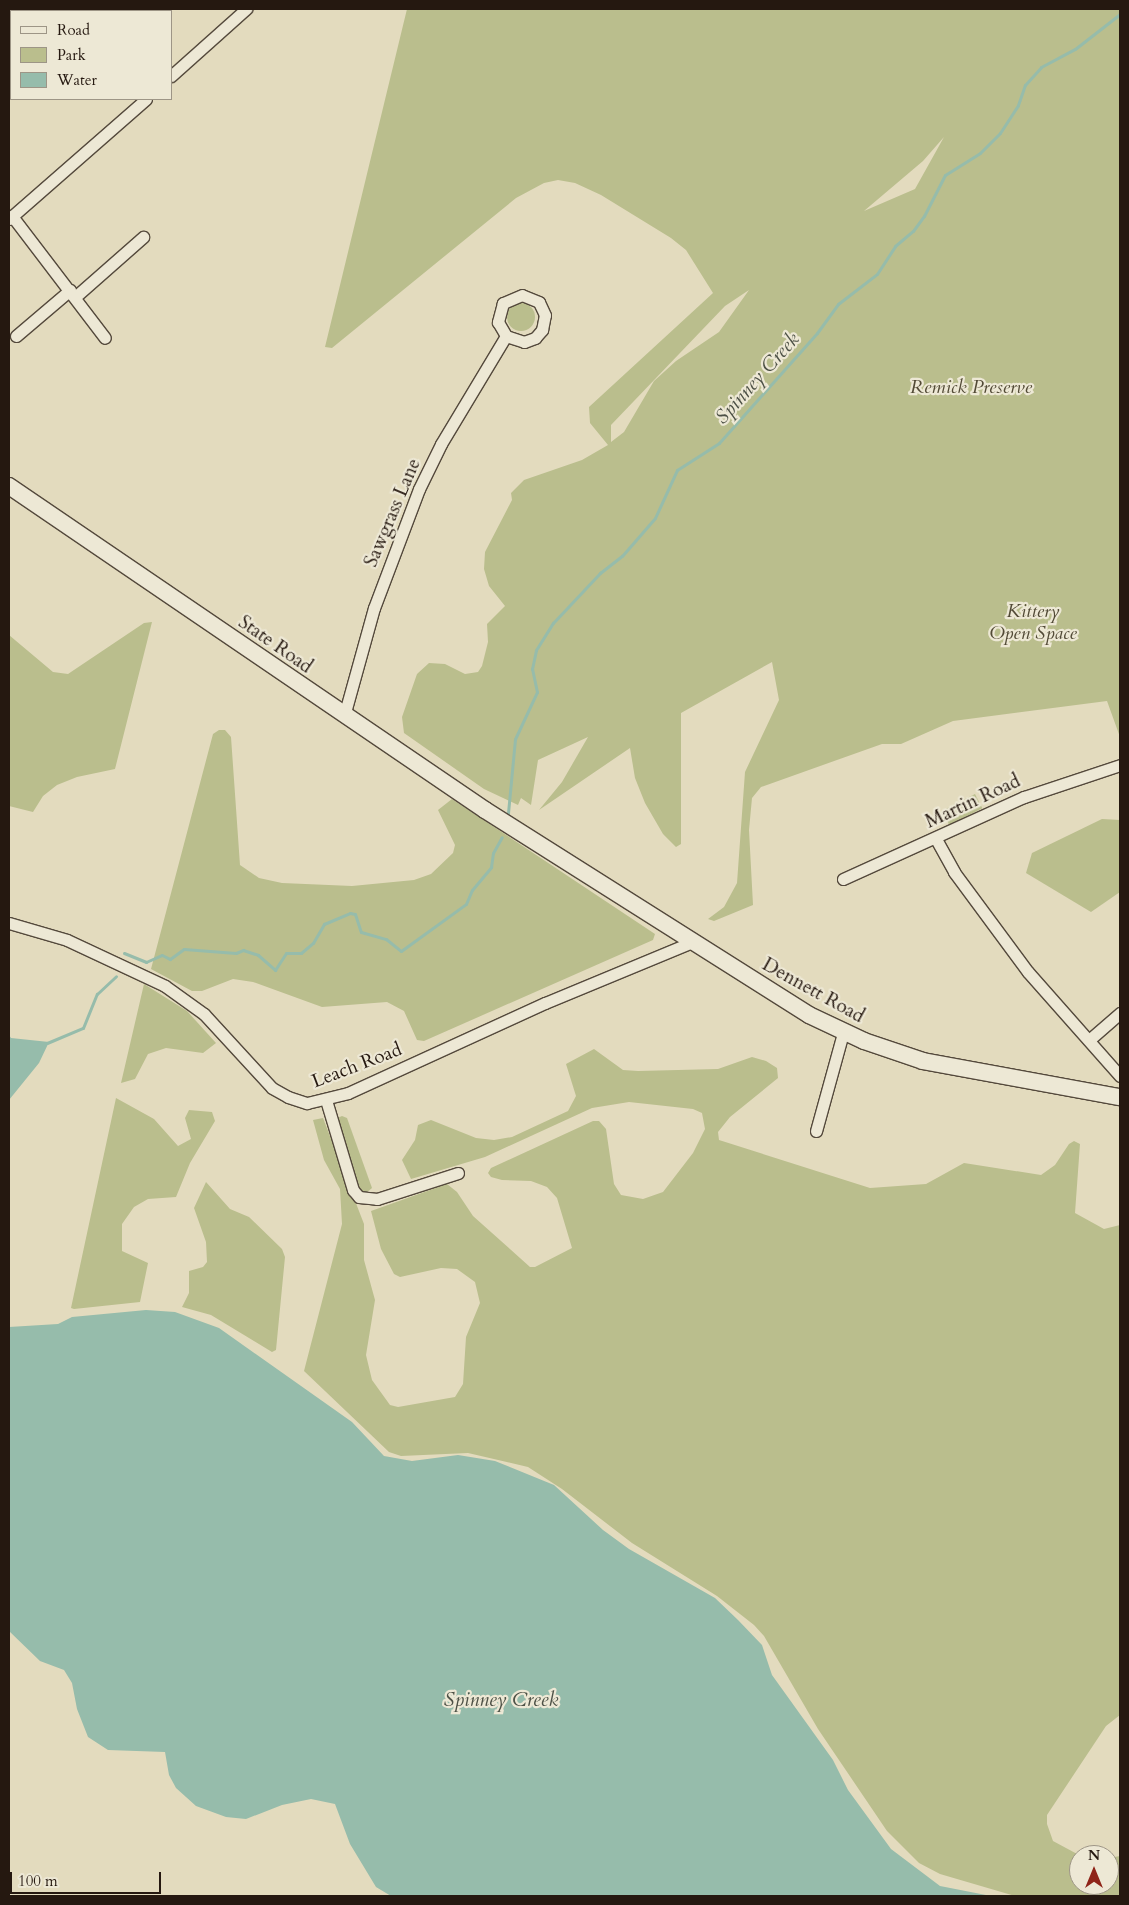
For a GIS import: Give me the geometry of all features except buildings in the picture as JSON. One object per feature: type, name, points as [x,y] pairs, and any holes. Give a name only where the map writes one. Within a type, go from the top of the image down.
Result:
[{"type":"street","points":[[172,75],[246,9]]},
{"type":"street","points":[[105,338],[11,218],[145,100]]},
{"type":"street","points":[[16,336],[143,237]]},
{"type":"street","points":[[522,295],[538,302],[545,319],[538,335],[521,342],[506,336],[498,322],[503,303],[522,295]]},
{"type":"street","name":"Sawgrass Lane","points":[[344,716],[374,608],[410,510],[441,444],[506,336]]},
{"type":"street","name":"State Road","points":[[9,486],[344,716],[521,834]]},
{"type":"street","name":"Martin Road","points":[[843,879],[936,839],[1024,797],[1120,765]]},
{"type":"street","name":"Dennett Road","points":[[521,834],[692,942],[843,1033],[923,1062],[1120,1097]]},
{"type":"street","points":[[936,839],[954,872],[1028,972],[1120,1076]]},
{"type":"street","name":"Leach Road","points":[[9,923],[67,940],[165,986],[204,1014],[272,1088],[296,1101],[326,1100],[692,942]]},
{"type":"street","points":[[1089,1040],[1120,1013]]},
{"type":"street","points":[[816,1131],[843,1033]]},
{"type":"street","points":[[326,1100],[353,1190],[359,1197],[376,1199],[387,1197],[458,1173]]},
{"type":"green space","points":[[9,9],[64,10],[10,10],[10,24]]},
{"type":"green space","points":[[407,9],[1120,9],[1120,737],[1107,701],[953,721],[901,744],[882,744],[761,787],[752,798],[749,830],[753,905],[714,921],[708,919],[724,907],[737,883],[745,772],[779,700],[772,662],[681,713],[681,844],[676,847],[663,834],[645,803],[635,778],[630,748],[539,810],[562,782],[588,737],[538,760],[531,805],[521,798],[518,805],[484,789],[404,733],[402,717],[417,674],[429,663],[445,664],[465,674],[478,672],[482,666],[488,642],[487,624],[505,606],[489,586],[484,569],[485,552],[512,500],[511,493],[524,480],[582,460],[608,445],[590,423],[589,407],[713,293],[686,250],[671,238],[601,195],[575,183],[558,180],[544,183],[516,198],[332,348],[325,347]],"holes":[[[944,137],[915,189],[864,211],[923,161]],[[749,290],[719,332],[676,361],[654,381],[624,432],[611,442],[611,425],[725,306]]]},
{"type":"green space","points":[[521,303],[531,307],[535,317],[531,327],[521,331],[511,327],[507,317],[511,307]]},
{"type":"green space","points":[[152,622],[115,769],[77,777],[57,785],[43,796],[33,812],[9,806],[9,635],[53,672],[68,674],[144,623]]},
{"type":"green space","points":[[219,730],[225,730],[231,737],[240,865],[259,878],[282,883],[352,886],[414,880],[431,874],[453,853],[455,845],[438,810],[452,799],[655,934],[653,940],[424,1041],[417,1040],[404,1011],[387,1002],[322,1007],[253,982],[233,979],[202,991],[192,991],[151,969],[213,734]]},
{"type":"green space","points":[[975,794],[982,808],[949,825],[942,811]]},
{"type":"green space","points":[[1102,819],[1120,820],[1120,892],[1091,912],[1026,873],[1032,853]]},
{"type":"green space","points":[[144,984],[187,1011],[216,1043],[203,1053],[166,1048],[148,1054],[135,1079],[121,1083]]},
{"type":"green space","points":[[594,1049],[623,1070],[718,1069],[752,1057],[766,1061],[777,1068],[778,1078],[730,1117],[718,1132],[719,1140],[870,1188],[926,1184],[964,1163],[1041,1175],[1055,1165],[1069,1144],[1074,1141],[1080,1144],[1075,1213],[1104,1229],[1120,1225],[1120,1715],[1106,1726],[1047,1815],[1047,1824],[1053,1841],[1069,1850],[1069,1895],[1119,1895],[1120,1856],[1120,1896],[1015,1896],[940,1874],[919,1863],[887,1831],[818,1729],[764,1636],[754,1625],[717,1596],[632,1543],[562,1489],[528,1467],[468,1453],[401,1456],[389,1452],[304,1371],[342,1224],[340,1189],[324,1160],[313,1120],[323,1118],[364,1224],[364,1260],[375,1300],[366,1355],[372,1380],[390,1405],[398,1407],[455,1397],[463,1384],[466,1337],[480,1303],[475,1282],[457,1269],[441,1268],[400,1277],[394,1274],[381,1249],[371,1211],[447,1184],[457,1192],[473,1216],[530,1267],[535,1267],[572,1248],[557,1198],[547,1187],[531,1181],[502,1180],[491,1177],[488,1173],[491,1168],[593,1121],[599,1121],[606,1129],[614,1184],[621,1195],[643,1199],[663,1192],[693,1153],[705,1129],[702,1113],[693,1109],[629,1102],[592,1108],[485,1157],[411,1179],[402,1160],[415,1140],[418,1125],[431,1120],[476,1138],[494,1140],[512,1137],[568,1111],[576,1096],[566,1064]]},
{"type":"green space","points":[[116,1098],[154,1119],[178,1146],[191,1139],[185,1118],[189,1110],[212,1112],[215,1121],[190,1163],[176,1197],[148,1199],[134,1207],[122,1224],[122,1251],[148,1263],[140,1302],[74,1309],[71,1308]]},
{"type":"green space","points":[[342,1116],[347,1118],[372,1188],[366,1193],[359,1190],[333,1120]]},
{"type":"green space","points":[[206,1182],[230,1209],[249,1217],[282,1249],[285,1257],[276,1350],[272,1352],[211,1315],[182,1307],[189,1293],[189,1271],[203,1267],[207,1262],[206,1242],[194,1208]]},
{"type":"water","points":[[9,1035],[11,1038],[49,1042],[39,1063],[9,1100]]},
{"type":"water","name":"Spinney Creek","points":[[146,1310],[175,1312],[219,1328],[352,1422],[384,1456],[412,1461],[458,1455],[495,1461],[554,1485],[603,1530],[629,1549],[715,1598],[762,1645],[772,1675],[833,1760],[848,1790],[891,1849],[940,1886],[991,1896],[391,1896],[376,1887],[350,1844],[335,1804],[311,1799],[282,1805],[246,1819],[226,1817],[196,1806],[176,1788],[169,1775],[165,1752],[108,1750],[88,1737],[77,1709],[72,1683],[64,1670],[40,1661],[9,1631],[9,1327],[58,1324],[72,1317]]},
{"type":"waterway","name":"Spinney Creek","points":[[508,813],[515,739],[537,692],[532,669],[536,650],[553,623],[600,573],[622,556],[655,518],[677,470],[719,443],[817,333],[838,304],[877,274],[895,246],[913,231],[924,216],[945,175],[980,153],[1000,133],[1018,105],[1025,85],[1041,67],[1075,49],[1120,14]]},
{"type":"waterway","name":"Spinney Creek","points":[[124,953],[146,962],[162,955],[170,959],[184,949],[236,953],[243,950],[258,955],[275,970],[286,953],[301,953],[313,943],[324,924],[350,913],[355,914],[361,932],[386,939],[401,951],[466,904],[472,890],[491,867],[493,853],[502,837]]},
{"type":"waterway","name":"Spinney Creek","points":[[47,1043],[83,1028],[97,994],[116,976]]},
{"type":"park label","name":"Remick Preserve","points":[[971,388]]},
{"type":"park label","name":"Kittery Open Space","points":[[1033,623]]}]
